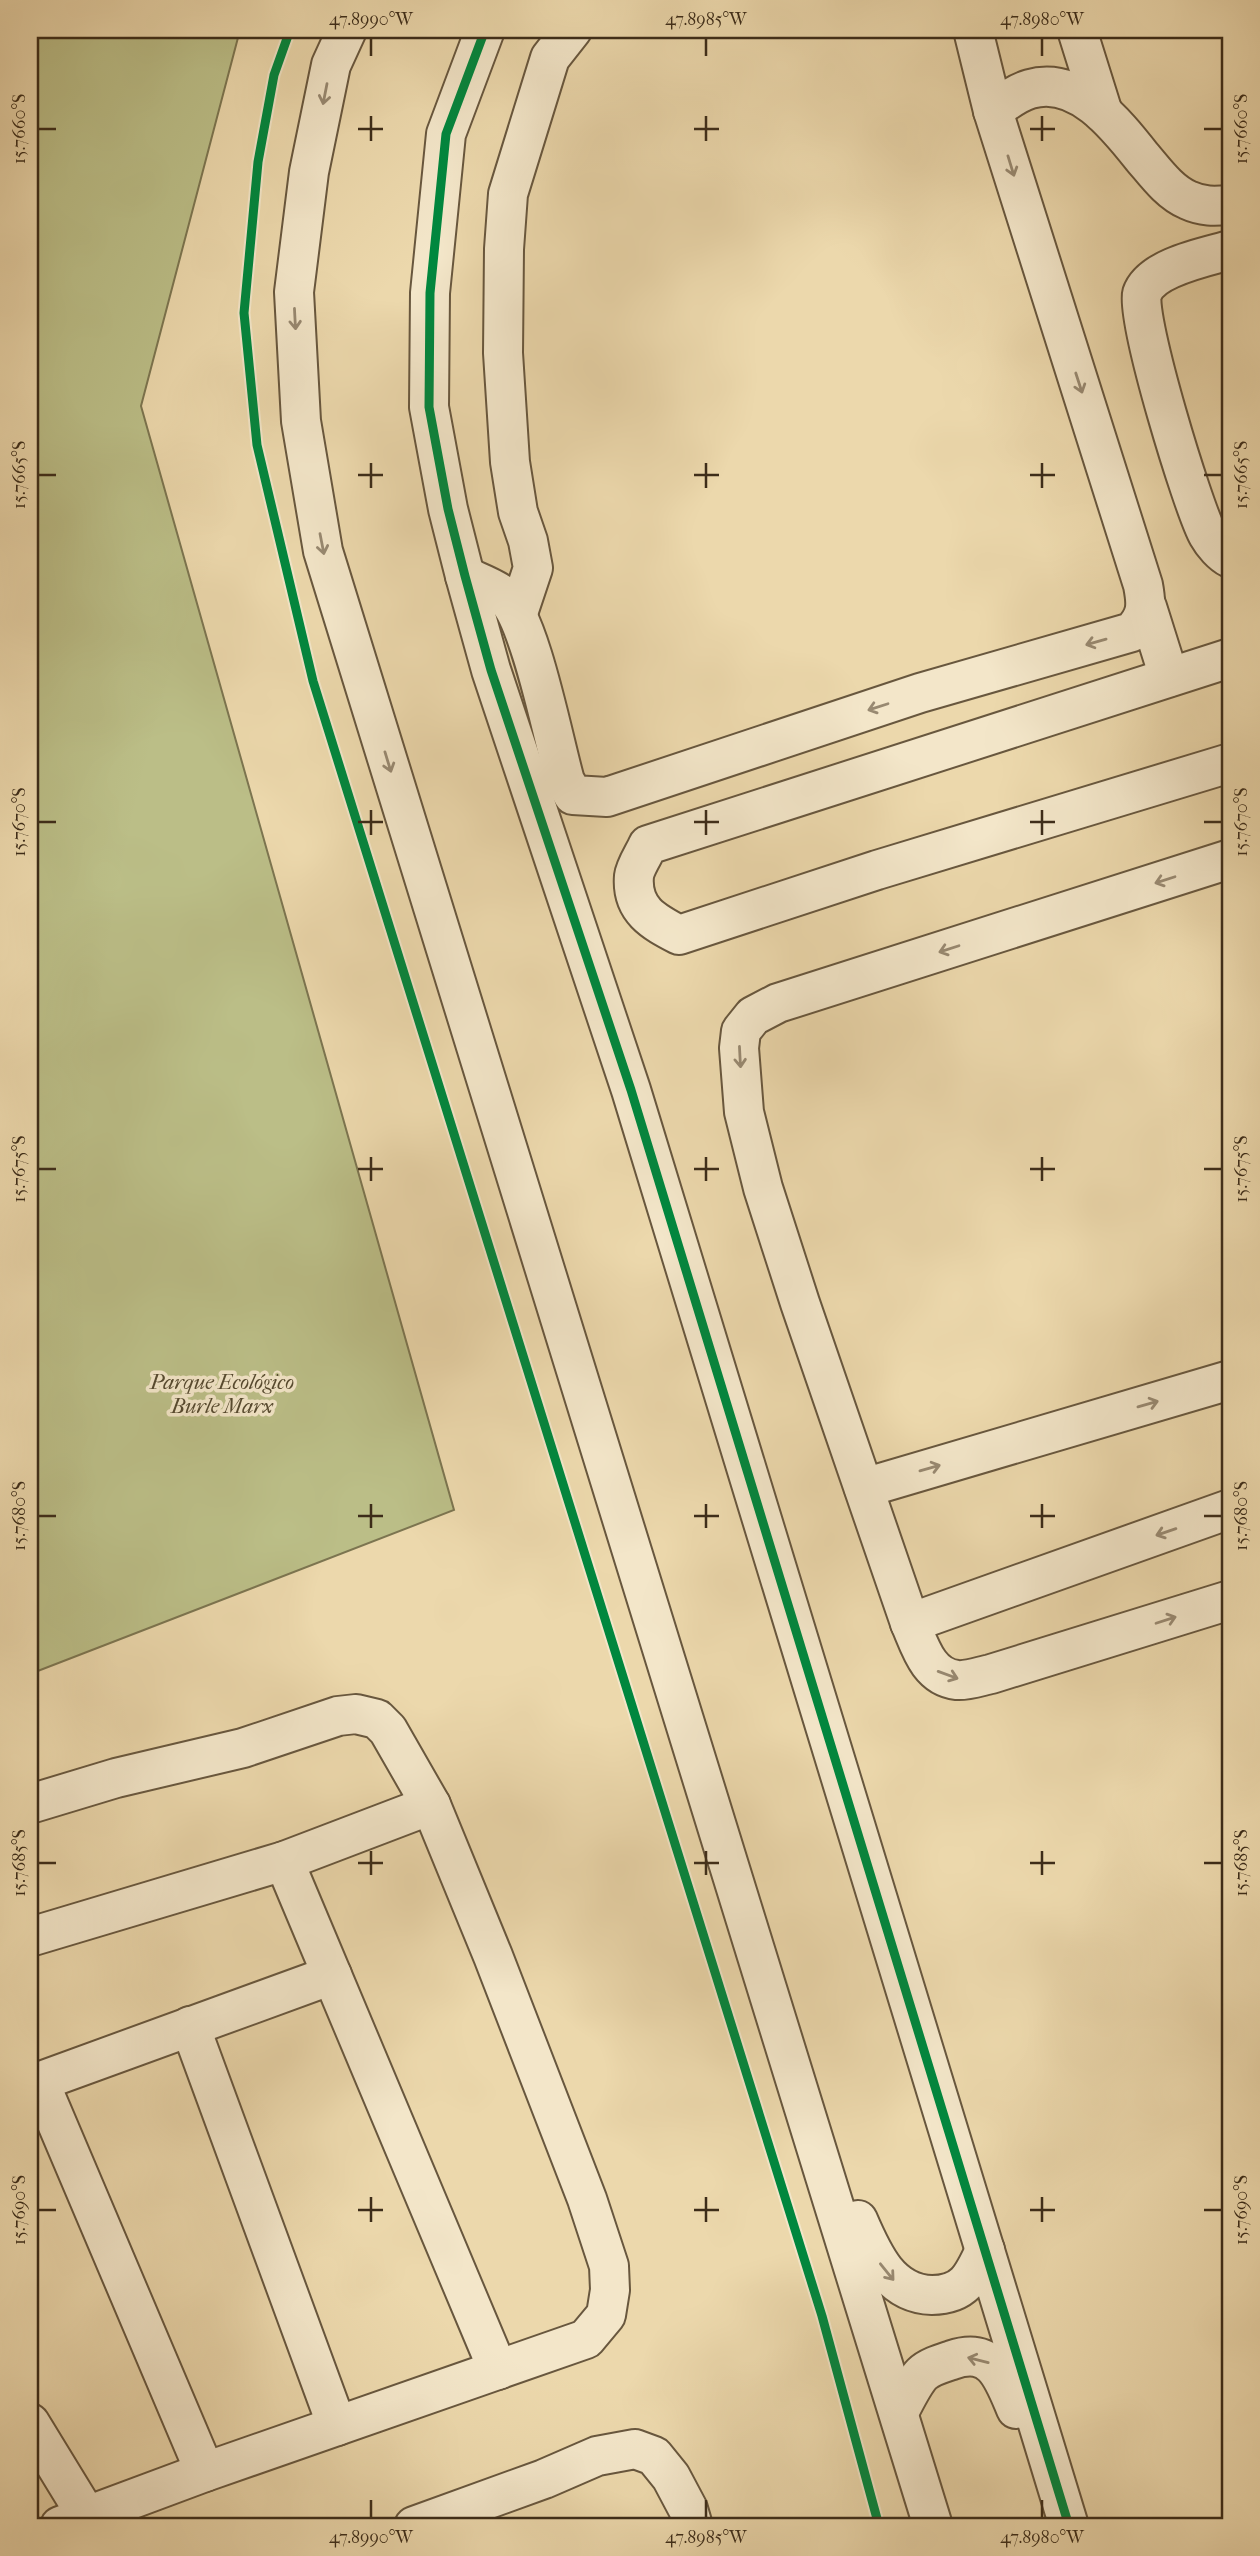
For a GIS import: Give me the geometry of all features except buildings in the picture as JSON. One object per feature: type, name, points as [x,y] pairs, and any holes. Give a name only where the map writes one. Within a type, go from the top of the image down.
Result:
[{"type":"street","points":[[346,30],[331,65],[312,158],[294,292],[301,421],[323,551],[933,2526]]},
{"type":"street","points":[[485,30],[446,134],[430,293],[429,407],[448,509],[491,670],[631,1090],[1069,2526]]},
{"type":"street","points":[[518,614],[533,568],[518,512],[509,449],[503,353],[503,249],[508,194],[550,58],[572,30]]},
{"type":"street","points":[[973,30],[993,111],[1143,585],[1168,677]]},
{"type":"street","points":[[1077,30],[1103,113]]},
{"type":"street","points":[[993,111],[1014,95],[1030,88],[1050,86],[1081,96],[1103,113],[1171,188],[1187,200],[1211,207],[1230,205]]},
{"type":"street","points":[[1230,250],[1179,265],[1156,277],[1142,293],[1141,309],[1158,381],[1187,480],[1208,536],[1224,555],[1230,558]]},
{"type":"street","points":[[465,576],[504,596],[518,614],[529,643],[565,781],[573,794],[597,798],[607,797],[920,693],[1132,632],[1144,618],[1147,607]]},
{"type":"street","points":[[1230,658],[648,845],[634,875],[636,899],[650,920],[679,935],[877,870],[1230,763]]},
{"type":"street","points":[[1230,859],[778,1003],[753,1016],[741,1031],[739,1048],[744,1112],[767,1201],[910,1623],[928,1664],[940,1674],[958,1680],[990,1674],[1230,1600]]},
{"type":"street","points":[[864,1488],[1230,1380]]},
{"type":"street","points":[[910,1623],[1230,1509]]},
{"type":"street","points":[[30,1804],[116,1778],[243,1748],[319,1721],[356,1714],[377,1719],[388,1730],[431,1805],[494,1956],[587,2199],[609,2266],[610,2290],[606,2315],[586,2339],[205,2472],[80,2523],[30,2423]]},
{"type":"street","points":[[30,1937],[284,1861],[431,1805]]},
{"type":"street","points":[[284,1861],[498,2370]]},
{"type":"street","points":[[205,2472],[35,2083],[332,1975]]},
{"type":"street","points":[[190,2026],[337,2426]]},
{"type":"street","points":[[787,2054],[870,2249],[885,2272],[899,2286],[915,2294],[936,2295],[959,2290],[972,2276],[985,2250]]},
{"type":"street","points":[[898,2412],[922,2374],[959,2357],[975,2356],[989,2361],[1002,2375],[1058,2526]]},
{"type":"street","points":[[414,2526],[544,2479],[597,2456],[635,2449],[654,2456],[671,2477],[688,2509],[693,2526]]},
{"type":"green space","name":"Parque Ecológico Burle Marx","points":[[30,30],[240,30],[141,406],[454,1510],[30,1674]]},
{"type":"cycle path","points":[[290,30],[274,75],[258,162],[244,313],[257,445],[313,681],[822,2316],[879,2526]]},
{"type":"cycle path","points":[[485,30],[446,134],[430,293],[429,407],[448,509],[491,670],[631,1090],[1069,2526]]}]
